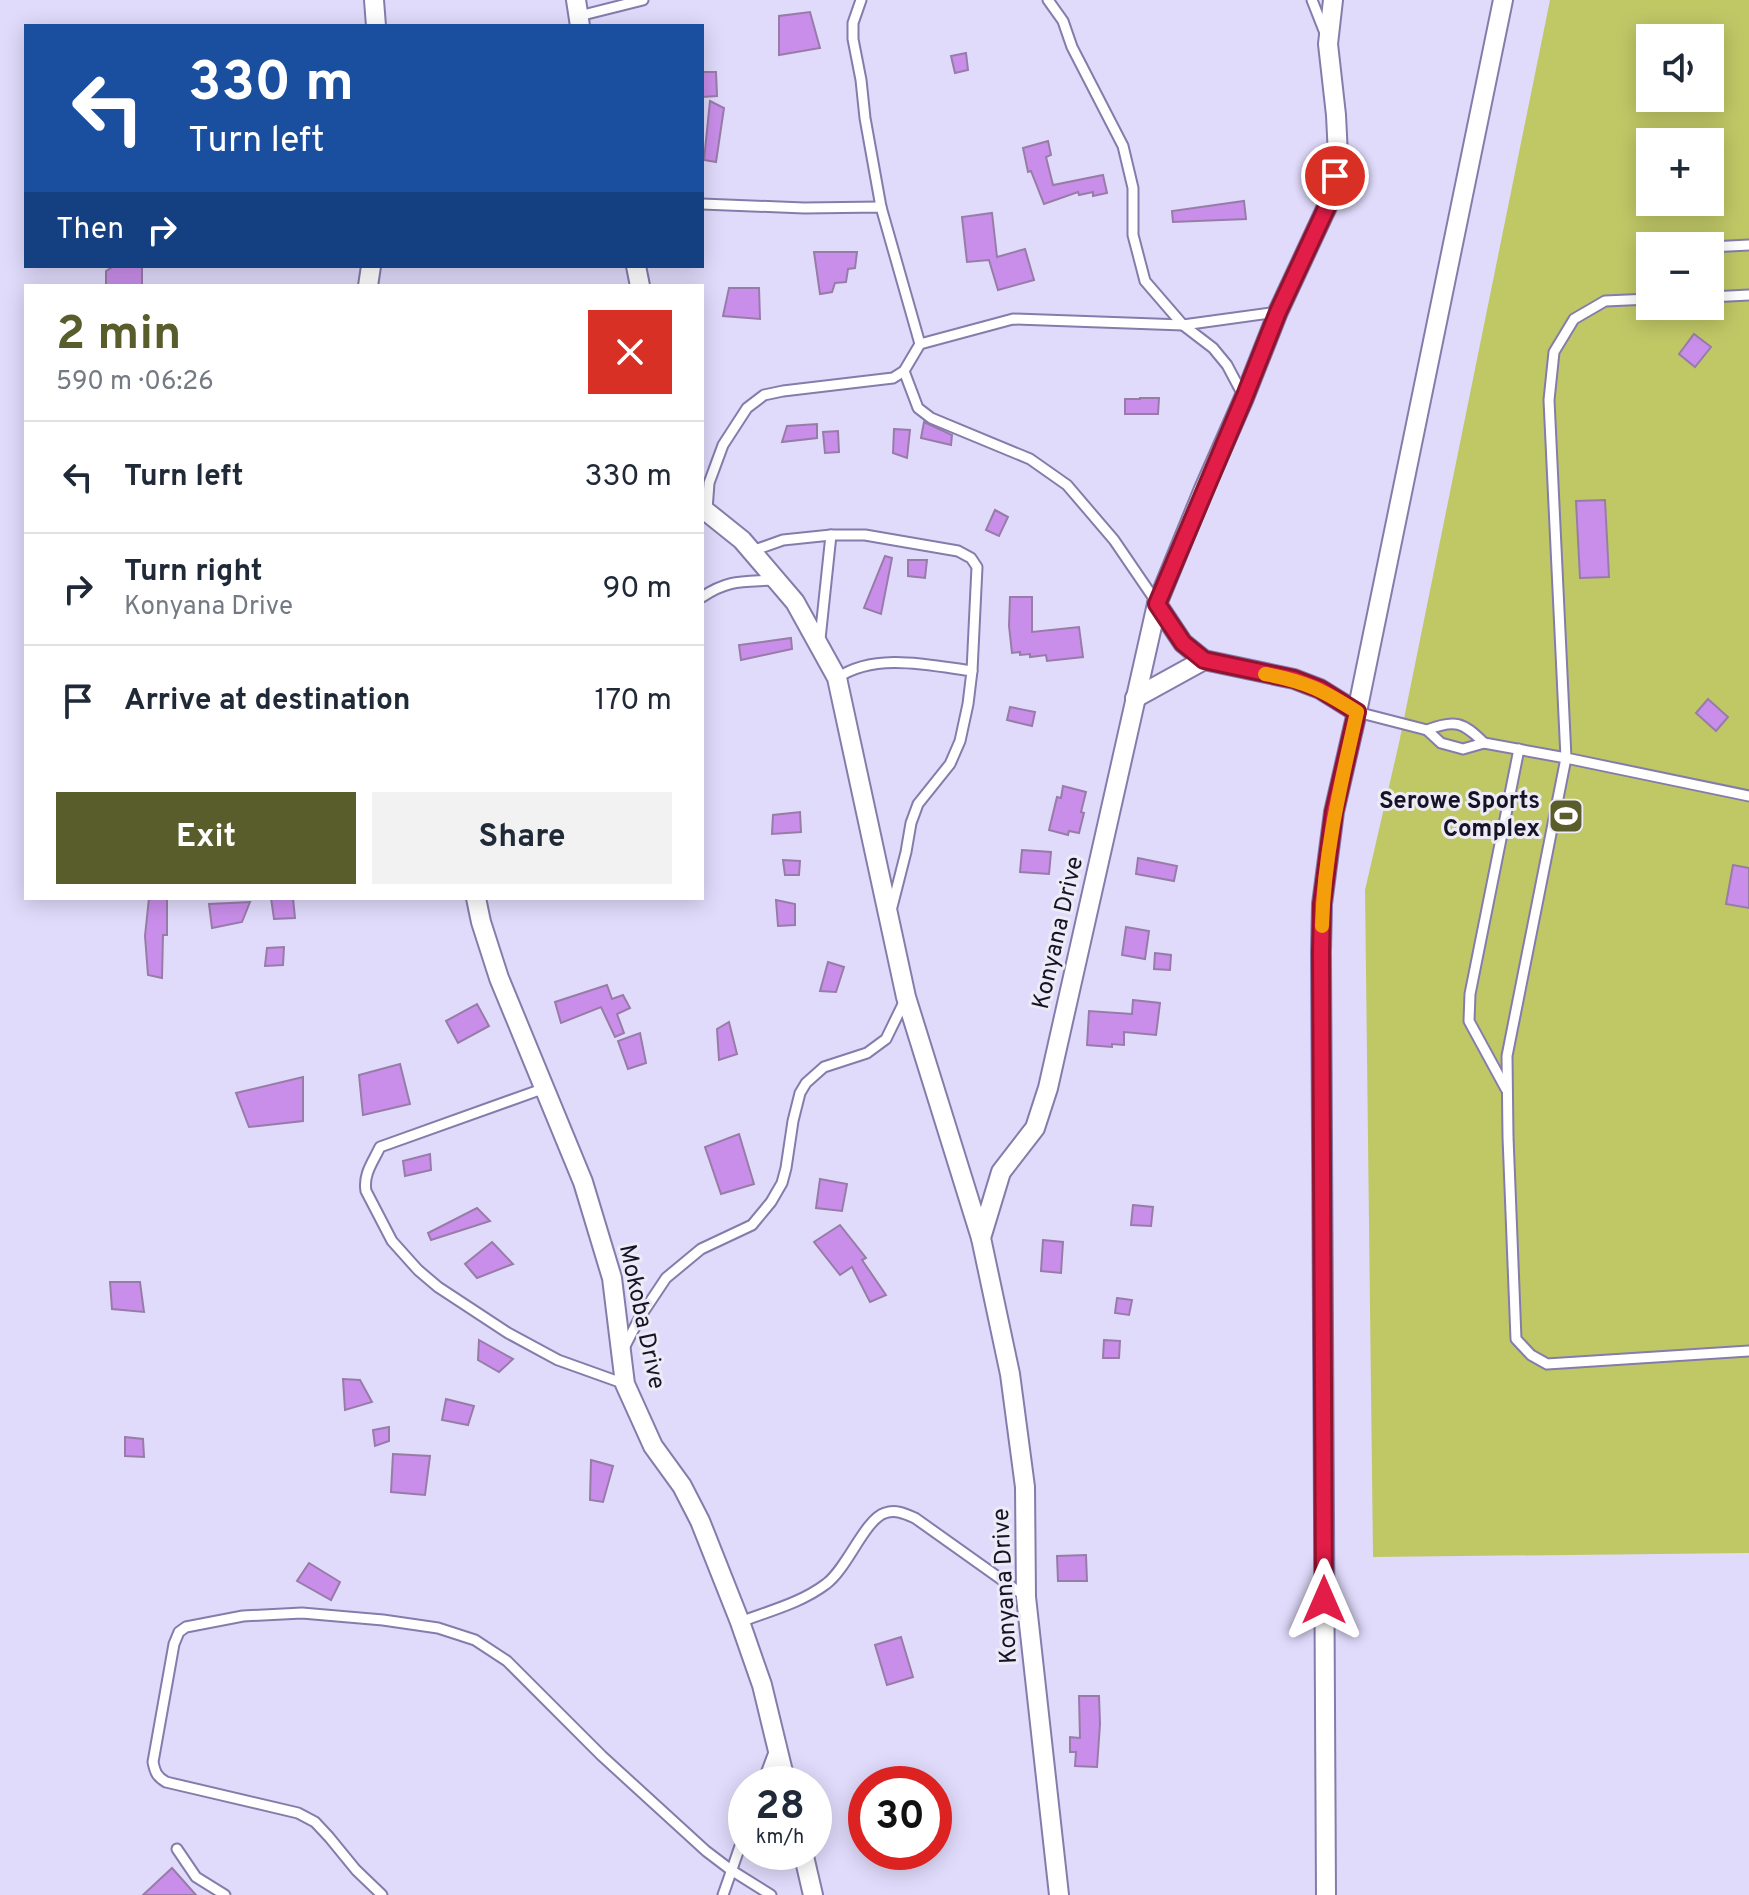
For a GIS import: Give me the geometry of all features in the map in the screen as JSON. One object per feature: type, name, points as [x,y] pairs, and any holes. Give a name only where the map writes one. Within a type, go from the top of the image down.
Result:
[{"type":"street","points":[[374,0],[376,24]]},
{"type":"street","name":"Konyana Drive","points":[[1059,1895],[1026,1597],[1025,1487],[1010,1374],[981,1238],[1001,1172],[1035,1128],[1048,1088],[1157,604],[1278,312],[1332,196],[1338,156],[1328,44],[1333,0]]},
{"type":"street","points":[[1326,1895],[1322,904],[1334,812],[1503,0]]},
{"type":"street","points":[[705,511],[742,540],[795,602],[837,678],[906,997],[981,1238]]},
{"type":"street","points":[[1157,604],[1183,643],[1204,660],[1294,679],[1320,689],[1357,712]]},
{"type":"street","points":[[1135,698],[1204,660]]},
{"type":"street","name":"Mokoba Drive","points":[[476,900],[499,978],[583,1182],[612,1278],[625,1384],[653,1446],[682,1486],[700,1521],[762,1685],[782,1766]]},
{"type":"street","points":[[807,1870],[813,1895]]},
{"type":"lane","points":[[578,14],[643,0]]},
{"type":"lane","points":[[861,0],[853,23],[853,39],[865,118],[881,207],[920,344]]},
{"type":"lane","points":[[1048,0],[1063,21],[1072,47],[1123,146],[1133,188],[1133,235],[1145,281],[1183,325],[1213,348],[1227,365],[1244,398]]},
{"type":"lane","points":[[1312,0],[1328,44]]},
{"type":"lane","points":[[704,204],[881,207]]},
{"type":"lane","points":[[1724,246],[1749,245]]},
{"type":"lane","points":[[1724,296],[1749,295]]},
{"type":"lane","points":[[1636,300],[1605,301],[1574,319],[1554,352],[1549,400],[1566,758],[1507,1056],[1516,1339],[1531,1355],[1547,1364],[1749,1351]]},
{"type":"lane","points":[[705,511],[709,483],[723,445],[747,408],[764,395],[893,378],[904,371],[920,344],[1013,319],[1183,325],[1278,312]]},
{"type":"lane","points":[[904,371],[918,408],[931,418],[1030,459],[1067,485],[1114,540],[1157,604]]},
{"type":"lane","points":[[820,643],[831,535]]},
{"type":"lane","points":[[752,551],[783,540],[865,535],[958,551],[971,558],[977,567],[972,671],[960,741],[950,764],[918,804],[889,918]]},
{"type":"lane","points":[[704,596],[718,586],[730,583],[777,580]]},
{"type":"lane","points":[[837,678],[850,669],[871,664],[931,664],[972,671]]},
{"type":"lane","points":[[1357,712],[1427,730],[1441,743],[1463,749],[1484,743],[1749,796]]},
{"type":"lane","points":[[1427,730],[1446,723],[1469,728],[1484,743]]},
{"type":"lane","points":[[1508,1092],[1469,1021],[1470,994],[1519,749]]},
{"type":"lane","points":[[621,1353],[666,1278],[701,1249],[752,1225],[771,1202],[782,1183],[793,1121],[800,1093],[806,1083],[824,1067],[867,1053],[886,1039],[906,997]]},
{"type":"lane","points":[[545,1088],[380,1147],[366,1173],[366,1191],[392,1241],[438,1287],[465,1307],[558,1360],[625,1384]]},
{"type":"lane","points":[[740,1622],[799,1600],[828,1583],[845,1565],[872,1521],[885,1513],[901,1512],[915,1518],[1026,1597]]},
{"type":"lane","points":[[380,1894],[315,1822],[298,1813],[166,1782],[155,1773],[153,1762],[174,1644],[179,1632],[186,1627],[243,1616],[302,1613],[438,1628],[475,1640],[507,1661],[658,1810],[728,1868]]},
{"type":"lane","points":[[769,1766],[777,1745]]},
{"type":"lane","points":[[177,1849],[196,1877],[225,1895]]},
{"type":"lane","points":[[723,1895],[731,1870],[771,1895]]},
{"type":"green space","name":"Serowe Sports Complex","points":[[1550,0],[1749,0],[1749,1553],[1373,1557],[1365,890],[1399,743]]},
{"type":"building","points":[[810,12],[820,48],[779,55],[779,16]]},
{"type":"building","points":[[966,53],[968,70],[955,73],[951,56]]},
{"type":"building","points":[[704,72],[716,72],[717,96],[704,97]]},
{"type":"building","points":[[710,101],[724,108],[716,162],[704,160]]},
{"type":"building","points":[[1048,141],[1051,155],[1046,157],[1053,185],[1103,175],[1107,193],[1093,196],[1093,192],[1079,195],[1078,192],[1044,204],[1031,171],[1028,172],[1023,148]]},
{"type":"building","points":[[1244,201],[1246,219],[1173,222],[1172,211]]},
{"type":"building","points":[[992,213],[997,257],[1025,249],[1034,280],[998,290],[989,260],[967,262],[962,217]]},
{"type":"building","points":[[814,252],[857,252],[855,268],[848,269],[846,282],[835,283],[832,292],[820,294]]},
{"type":"building","points":[[111,268],[142,268],[142,284],[106,284],[106,271]]},
{"type":"building","points":[[729,288],[759,288],[760,319],[723,316]]},
{"type":"building","points":[[1694,334],[1711,347],[1695,367],[1679,354]]},
{"type":"building","points":[[1159,398],[1158,414],[1125,414],[1125,399]]},
{"type":"building","points":[[924,422],[952,435],[951,445],[921,438]]},
{"type":"building","points":[[817,424],[817,438],[782,442],[787,426]]},
{"type":"building","points":[[894,429],[910,430],[907,458],[893,453]]},
{"type":"building","points":[[838,431],[839,452],[825,453],[823,432]]},
{"type":"building","points":[[1605,500],[1609,577],[1580,578],[1576,501]]},
{"type":"building","points":[[995,510],[1008,517],[999,536],[986,530]]},
{"type":"building","points":[[885,556],[892,558],[881,614],[864,608]]},
{"type":"building","points":[[908,560],[927,560],[925,578],[908,576]]},
{"type":"building","points":[[1010,597],[1032,597],[1032,632],[1079,627],[1083,657],[1047,661],[1046,655],[1030,657],[1030,654],[1012,653]]},
{"type":"building","points":[[791,638],[792,649],[741,660],[739,645]]},
{"type":"building","points":[[1708,699],[1728,717],[1716,731],[1696,713]]},
{"type":"building","points":[[1010,707],[1035,712],[1032,726],[1007,720]]},
{"type":"building","points":[[1063,786],[1086,792],[1079,833],[1069,831],[1068,835],[1049,830]]},
{"type":"building","points":[[800,812],[801,832],[772,834],[773,815]]},
{"type":"building","points":[[1022,850],[1051,852],[1049,874],[1020,872]]},
{"type":"building","points":[[1138,858],[1177,866],[1174,881],[1136,874]]},
{"type":"building","points":[[783,860],[800,861],[799,875],[785,875]]},
{"type":"building","points":[[1733,865],[1749,868],[1749,908],[1726,904]]},
{"type":"building","points":[[149,900],[167,900],[162,978],[148,975],[145,936]]},
{"type":"building","points":[[271,900],[293,900],[295,918],[274,919]]},
{"type":"building","points":[[776,900],[795,904],[795,925],[778,926]]},
{"type":"building","points":[[250,902],[242,922],[212,928],[209,904]]},
{"type":"building","points":[[1126,927],[1149,931],[1145,959],[1122,955]]},
{"type":"building","points":[[284,947],[283,965],[265,966],[267,948]]},
{"type":"building","points":[[1155,953],[1171,955],[1170,970],[1154,969]]},
{"type":"building","points":[[828,962],[844,967],[836,992],[820,991]]},
{"type":"building","points":[[607,985],[612,999],[623,995],[630,1008],[617,1014],[624,1033],[615,1037],[601,1007],[561,1023],[555,1002]]},
{"type":"building","points":[[1133,1000],[1160,1003],[1156,1035],[1124,1032],[1124,1045],[1087,1045],[1089,1011],[1132,1014]]},
{"type":"building","points":[[477,1004],[489,1026],[458,1043],[446,1021]]},
{"type":"building","points":[[729,1022],[737,1054],[719,1060],[717,1029]]},
{"type":"building","points":[[640,1033],[646,1063],[628,1069],[618,1041]]},
{"type":"building","points":[[400,1064],[410,1104],[363,1115],[359,1075]]},
{"type":"building","points":[[303,1077],[303,1121],[249,1127],[236,1093]]},
{"type":"building","points":[[739,1134],[754,1184],[721,1194],[705,1147]]},
{"type":"building","points":[[430,1154],[431,1170],[405,1176],[403,1161]]},
{"type":"building","points":[[820,1179],[847,1184],[842,1211],[816,1208]]},
{"type":"building","points":[[1133,1205],[1153,1207],[1151,1226],[1131,1225]]},
{"type":"building","points":[[477,1208],[490,1221],[431,1240],[428,1233]]},
{"type":"building","points":[[840,1225],[866,1258],[862,1260],[886,1295],[870,1302],[852,1267],[840,1275],[814,1242]]},
{"type":"building","points":[[1043,1240],[1063,1242],[1061,1273],[1041,1271]]},
{"type":"building","points":[[492,1242],[513,1264],[477,1278],[465,1264]]},
{"type":"building","points":[[110,1282],[140,1282],[144,1312],[112,1309]]},
{"type":"building","points":[[1117,1298],[1132,1300],[1129,1315],[1115,1313]]},
{"type":"building","points":[[479,1340],[513,1359],[499,1372],[478,1360]]},
{"type":"building","points":[[1104,1340],[1120,1341],[1119,1358],[1103,1358]]},
{"type":"building","points":[[343,1379],[360,1380],[372,1402],[345,1410]]},
{"type":"building","points":[[446,1399],[474,1406],[468,1425],[442,1420]]},
{"type":"building","points":[[389,1427],[389,1441],[375,1446],[373,1430]]},
{"type":"building","points":[[125,1437],[143,1439],[144,1457],[125,1456]]},
{"type":"building","points":[[393,1454],[430,1456],[425,1495],[391,1492]]},
{"type":"building","points":[[591,1460],[613,1466],[603,1502],[590,1500]]},
{"type":"building","points":[[1086,1555],[1087,1581],[1058,1581],[1057,1556]]},
{"type":"building","points":[[309,1563],[340,1582],[331,1600],[297,1581]]},
{"type":"building","points":[[901,1637],[913,1677],[887,1685],[875,1645]]},
{"type":"building","points":[[1079,1696],[1099,1696],[1097,1767],[1075,1766],[1076,1752],[1070,1752],[1070,1737],[1080,1738]]},
{"type":"building","points":[[172,1868],[196,1895],[143,1895]]},
{"type":"slow traffic","points":[[1265,674],[1294,679],[1320,689],[1357,712],[1334,812],[1322,926]]},
{"type":"place","name":"Serowe Sports Complex","points":[[1566,816]]},
{"type":"route","points":[[1324,1600],[1322,904],[1334,812],[1357,712],[1320,689],[1294,679],[1204,660],[1183,643],[1157,604],[1278,312],[1317,233],[1332,196],[1335,176]]}]
